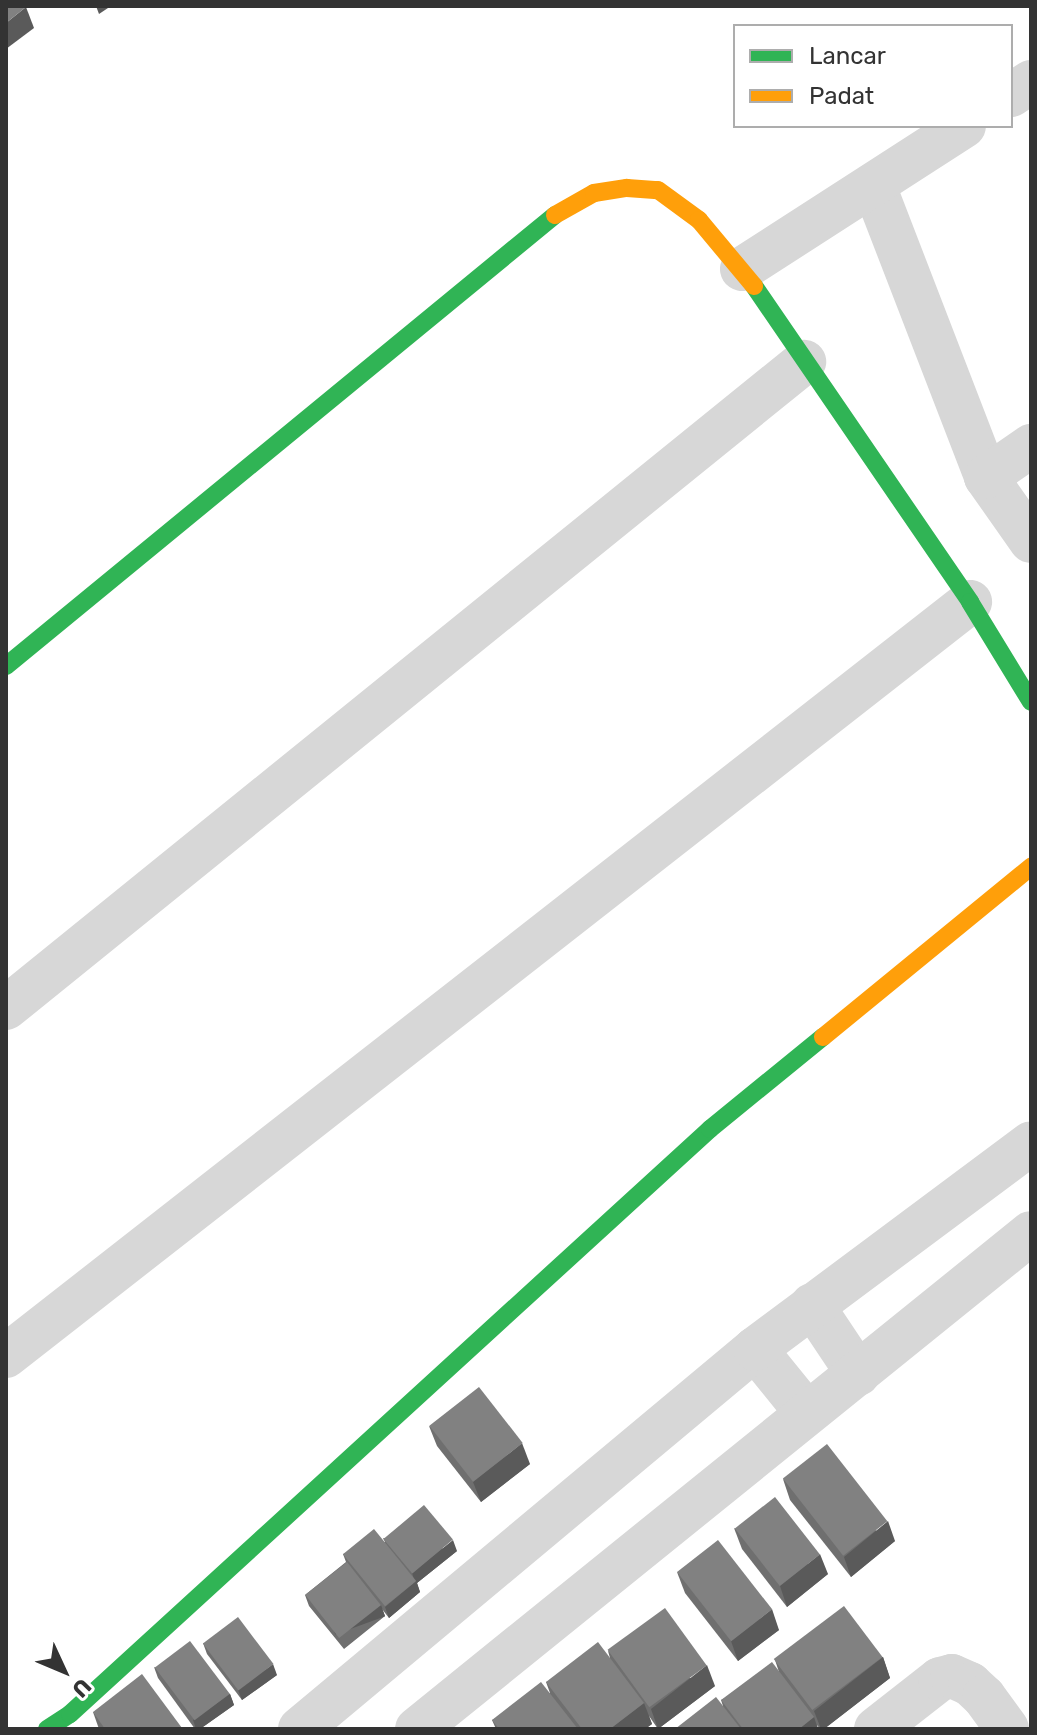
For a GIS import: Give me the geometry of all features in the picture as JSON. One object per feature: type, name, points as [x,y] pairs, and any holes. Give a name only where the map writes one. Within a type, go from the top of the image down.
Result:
[{"type":"street","points":[[1013,94],[1031,82]]},
{"type":"street","points":[[742,269],[961,128]]},
{"type":"street","points":[[874,186],[986,477],[1031,541]]},
{"type":"street","points":[[6,666],[549,218],[594,193],[627,188],[658,190],[699,220],[742,269],[970,602],[1031,702]]},
{"type":"street","points":[[6,1008],[804,362]]},
{"type":"street","points":[[986,477],[1031,446]]},
{"type":"street","points":[[6,1356],[970,602]]},
{"type":"street","points":[[47,1729],[70,1714],[710,1129],[1031,867]]},
{"type":"street","points":[[300,1729],[755,1349],[1031,1143]]},
{"type":"street","points":[[417,1729],[1031,1233]]},
{"type":"street","points":[[812,1305],[858,1374]]},
{"type":"street","points":[[755,1349],[806,1412]]},
{"type":"street","points":[[876,1729],[940,1679],[952,1676],[970,1684],[984,1697],[1007,1729]]},
{"type":"building","points":[[6,6],[26,6],[26,7],[6,23]]},
{"type":"building","points":[[479,1387],[523,1443],[473,1482],[429,1426]]},
{"type":"building","points":[[827,1444],[887,1521],[843,1556],[783,1478]]},
{"type":"building","points":[[775,1497],[820,1555],[780,1586],[735,1528]]},
{"type":"building","points":[[424,1505],[453,1539],[412,1574],[383,1539]]},
{"type":"building","points":[[374,1529],[416,1581],[385,1606],[343,1554]]},
{"type":"building","points":[[718,1540],[772,1609],[731,1641],[677,1572]]},
{"type":"building","points":[[347,1562],[381,1605],[339,1638],[305,1595]]},
{"type":"building","points":[[844,1606],[883,1657],[812,1710],[774,1659]]},
{"type":"building","points":[[665,1608],[707,1665],[649,1707],[608,1650]]},
{"type":"building","points":[[238,1617],[274,1664],[238,1691],[203,1643]]},
{"type":"building","points":[[190,1641],[230,1694],[195,1720],[155,1667]]},
{"type":"building","points":[[598,1642],[644,1703],[610,1729],[582,1729],[546,1682]]},
{"type":"building","points":[[772,1662],[814,1717],[799,1729],[743,1729],[721,1700]]},
{"type":"building","points":[[142,1674],[181,1729],[105,1729],[93,1712]]},
{"type":"building","points":[[541,1682],[578,1729],[499,1729],[492,1720]]},
{"type":"building","points":[[716,1697],[741,1729],[675,1729]]},
{"type":"traffic: fast","points":[[6,666],[555,215]]},
{"type":"traffic: fast","points":[[754,286],[970,602],[1031,702]]},
{"type":"traffic: fast","points":[[47,1729],[70,1714],[710,1129],[823,1037]]},
{"type":"traffic: slow","points":[[555,215],[594,193],[627,188],[658,190],[699,220],[754,286]]},
{"type":"traffic: slow","points":[[823,1037],[1031,867]]}]
